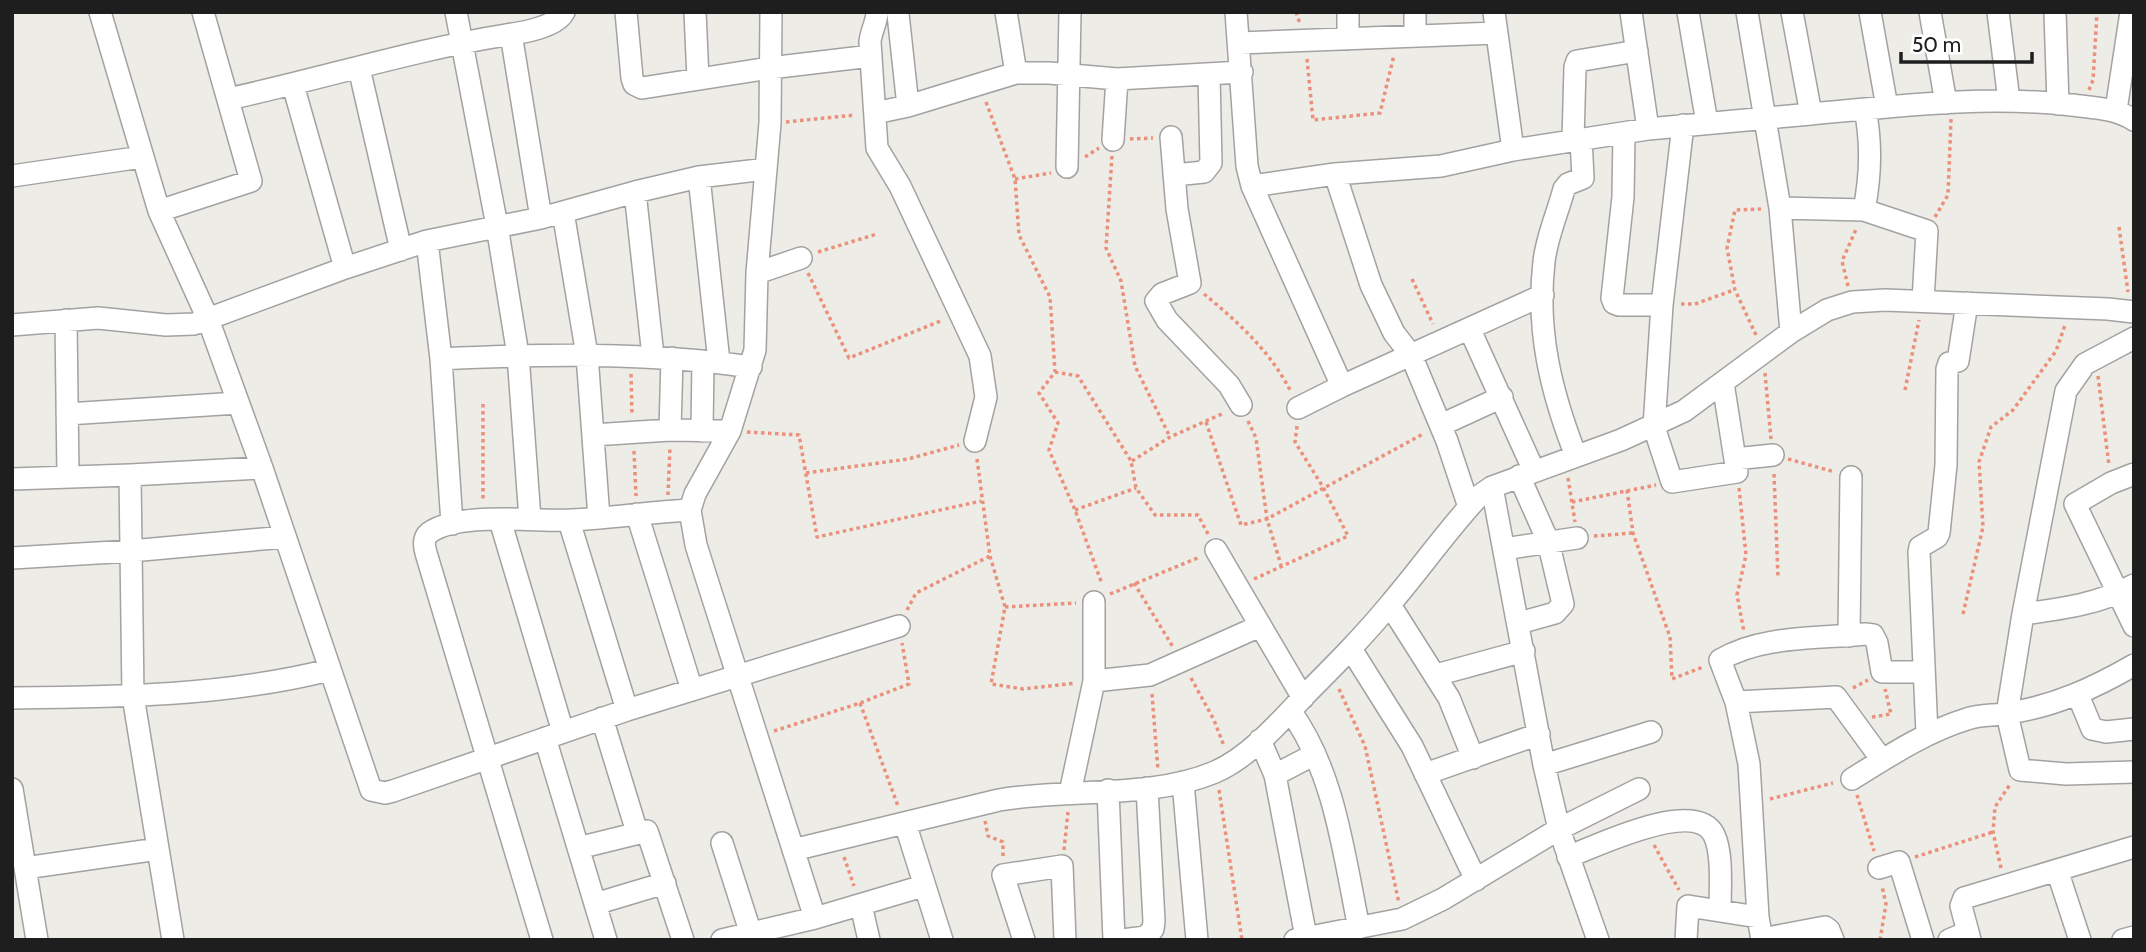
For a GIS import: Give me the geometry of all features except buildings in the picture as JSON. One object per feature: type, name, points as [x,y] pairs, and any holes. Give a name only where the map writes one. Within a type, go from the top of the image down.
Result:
[{"type":"street","points":[[100,12],[159,211],[208,319],[371,790],[385,793],[602,718],[899,626]]},
{"type":"street","points":[[159,211],[251,181],[203,12]]},
{"type":"street","points":[[456,12],[519,355],[530,519]]},
{"type":"street","points":[[228,99],[293,85],[516,26],[556,21],[564,12]]},
{"type":"street","points":[[626,12],[634,84],[638,87],[647,88],[770,68],[871,56]]},
{"type":"street","points":[[695,12],[698,79]]},
{"type":"street","points":[[771,12],[770,123],[757,273],[757,328],[751,367],[730,431],[700,484],[690,510],[696,545],[815,918]]},
{"type":"street","points":[[1006,12],[1016,73]]},
{"type":"street","points":[[1067,167],[1070,12]]},
{"type":"street","points":[[1236,12],[1247,166],[1252,186],[1342,386]]},
{"type":"street","points":[[1348,12],[1348,39]]},
{"type":"street","points":[[1406,36],[1415,12]]},
{"type":"street","points":[[1631,12],[1648,129]]},
{"type":"street","points":[[1688,12],[1707,123]]},
{"type":"street","points":[[1747,12],[1780,208],[1791,332]]},
{"type":"street","points":[[1792,12],[1811,114]]},
{"type":"street","points":[[1864,210],[1869,188],[1876,108],[1870,12]]},
{"type":"street","points":[[1930,12],[1946,103]]},
{"type":"street","points":[[1998,12],[2009,101]]},
{"type":"street","points":[[2055,12],[2058,103]]},
{"type":"street","points":[[1252,186],[1335,174],[1441,166],[1513,150],[1648,129],[1876,108],[2009,101],[2083,106],[2125,115],[2131,12]]},
{"type":"street","points":[[890,14],[870,32],[877,148],[879,156],[900,186],[980,356],[985,383],[984,407],[975,441]]},
{"type":"street","points":[[890,14],[908,106]]},
{"type":"street","points":[[1239,43],[1406,36],[1495,23],[1513,150]]},
{"type":"street","points":[[516,26],[541,218]]},
{"type":"street","points":[[1576,456],[1549,373],[1543,295],[1544,261],[1564,189],[1568,184],[1583,178],[1577,140],[1577,61],[1637,51]]},
{"type":"street","points":[[359,68],[401,250]]},
{"type":"street","points":[[875,113],[908,106],[1016,73],[1117,79],[1242,72]]},
{"type":"street","points":[[1174,175],[1203,172],[1210,163],[1209,75]]},
{"type":"street","points":[[1113,140],[1117,79]]},
{"type":"street","points":[[293,85],[345,268]]},
{"type":"street","points":[[1683,125],[1662,304],[1654,427],[1672,482],[1773,455]]},
{"type":"street","points":[[1624,133],[1623,197],[1612,298],[1614,303],[1619,305],[1662,304]]},
{"type":"street","points":[[1171,137],[1177,209],[1190,283],[1157,297],[1158,307],[1167,320],[1224,379],[1241,405]]},
{"type":"street","points":[[12,176],[142,157]]},
{"type":"street","points":[[12,325],[115,318],[180,325],[208,319],[427,241],[541,218],[699,177],[766,169]]},
{"type":"street","points":[[1335,174],[1375,294],[1394,333],[1411,355],[1441,425],[1469,507]]},
{"type":"street","points":[[699,177],[711,361],[702,431]]},
{"type":"street","points":[[635,192],[662,357],[670,430]]},
{"type":"street","points":[[1780,208],[1864,210],[1927,230],[1923,301]]},
{"type":"street","points":[[563,212],[587,355],[599,518]]},
{"type":"street","points":[[427,241],[441,359],[452,524]]},
{"type":"street","points":[[757,273],[801,258]]},
{"type":"street","points":[[1298,408],[1543,295]]},
{"type":"street","points":[[793,850],[981,804],[1014,798],[1153,787],[1183,782],[1224,767],[1260,740],[1330,671],[1390,605],[1469,507],[1492,487],[1654,427],[1684,411],[1791,332],[1827,310],[1852,302],[1923,301],[2133,312]]},
{"type":"street","points":[[1927,734],[1919,552],[1920,547],[1939,533],[1946,465],[1948,366],[1949,363],[1958,361],[1967,303]]},
{"type":"street","points":[[66,320],[68,477]]},
{"type":"street","points":[[1470,330],[1502,397],[1548,541],[1562,600],[1561,608],[1555,613],[1519,623]]},
{"type":"street","points":[[2134,338],[2096,357],[2078,371],[2066,391],[2042,525],[2022,614],[2007,714],[2020,770],[2066,774],[2134,772]]},
{"type":"street","points":[[441,359],[587,355],[662,357],[751,367]]},
{"type":"street","points":[[1723,383],[1736,466]]},
{"type":"street","points":[[1441,425],[1502,397]]},
{"type":"street","points":[[67,414],[238,403]]},
{"type":"street","points":[[593,435],[670,430],[730,431]]},
{"type":"street","points":[[12,478],[261,468]]},
{"type":"street","points":[[2042,525],[2111,483],[2134,474]]},
{"type":"street","points":[[130,475],[133,696],[173,940]]},
{"type":"street","points":[[1849,636],[1851,477]]},
{"type":"street","points":[[1492,487],[1544,765],[1559,829],[1598,940]]},
{"type":"street","points":[[2075,504],[2127,589],[2134,626]]},
{"type":"street","points":[[542,940],[424,544],[430,533],[452,524],[530,519],[569,521],[690,510]]},
{"type":"street","points":[[636,514],[692,690]]},
{"type":"street","points":[[492,520],[554,735],[578,848],[606,940]]},
{"type":"street","points":[[569,521],[627,710]]},
{"type":"street","points":[[12,558],[131,551],[285,537]]},
{"type":"street","points":[[1504,549],[1577,538]]},
{"type":"street","points":[[1216,550],[1260,626],[1297,705],[1337,823],[1359,928]]},
{"type":"street","points":[[2022,614],[2064,609],[2127,589]]},
{"type":"street","points":[[1070,793],[1094,681],[1094,603]]},
{"type":"street","points":[[1390,605],[1436,675],[1458,718],[1473,758]]},
{"type":"street","points":[[1094,681],[1150,675],[1260,626]]},
{"type":"street","points":[[1833,940],[1825,927],[1762,939],[1758,917],[1749,764],[1736,702],[1720,660],[1747,648],[1781,642],[1873,635],[1882,673],[1924,672]]},
{"type":"street","points":[[1351,649],[1399,725],[1476,880]]},
{"type":"street","points":[[1436,675],[1524,651]]},
{"type":"street","points":[[1852,779],[1927,734],[1983,715],[2007,714],[2078,695],[2134,664]]},
{"type":"street","points":[[12,698],[133,696],[274,682],[329,670]]},
{"type":"street","points":[[2078,695],[2092,729],[2106,732],[2134,729]]},
{"type":"street","points":[[1736,702],[1836,697],[1882,760]]},
{"type":"street","points":[[602,718],[637,832]]},
{"type":"street","points":[[1544,765],[1651,732]]},
{"type":"street","points":[[1425,774],[1539,734]]},
{"type":"street","points":[[1260,740],[1275,775],[1300,939],[1402,919],[1476,880],[1559,829],[1639,789]]},
{"type":"street","points":[[1275,775],[1315,754]]},
{"type":"street","points":[[1183,782],[1197,940]]},
{"type":"street","points":[[1122,940],[1150,935],[1154,921],[1153,787]]},
{"type":"street","points":[[12,789],[37,940]]},
{"type":"street","points":[[1108,790],[1114,940]]},
{"type":"street","points":[[1568,857],[1644,828],[1684,821],[1707,824],[1713,832],[1718,849],[1720,911]]},
{"type":"street","points":[[905,823],[942,940]]},
{"type":"street","points":[[578,848],[646,831],[682,940]]},
{"type":"street","points":[[722,843],[751,933]]},
{"type":"street","points":[[1963,937],[1961,906],[1964,898],[2134,847]]},
{"type":"street","points":[[25,868],[158,849]]},
{"type":"street","points":[[1889,865],[1923,940]]},
{"type":"street","points":[[1024,940],[1003,875],[1062,866],[1065,940]]},
{"type":"street","points":[[2057,870],[2080,940]]},
{"type":"street","points":[[595,904],[665,883]]},
{"type":"street","points":[[722,940],[751,933],[794,932],[815,918],[923,886]]},
{"type":"street","points":[[861,905],[869,940]]},
{"type":"street","points":[[1686,940],[1688,906],[1758,917]]},
{"type":"street","points":[[2123,940],[2134,937]]},
{"type":"path","points":[[2083,106],[2094,80],[2097,12]]},
{"type":"path","points":[[1305,40],[1313,120],[1380,113],[1406,36]]},
{"type":"path","points":[[980,84],[1015,179],[1019,235],[1050,297],[1055,373],[1039,393],[1058,423],[1049,450],[1107,596],[1216,550],[1198,515],[1155,514],[1136,488],[1131,461],[1078,376],[1055,373]]},
{"type":"path","points":[[1927,230],[1948,195],[1951,119],[1946,103]]},
{"type":"path","points":[[770,123],[875,113]]},
{"type":"path","points":[[1015,179],[1064,171],[1113,140],[1171,137]]},
{"type":"path","points":[[1113,140],[1106,248],[1121,281],[1135,366],[1170,437]]},
{"type":"path","points":[[1777,577],[1773,455],[1763,354],[1735,290],[1727,248],[1735,210],[1780,208]]},
{"type":"path","points":[[1852,302],[1842,261],[1864,210]]},
{"type":"path","points":[[2119,227],[2133,312]]},
{"type":"path","points":[[877,234],[801,258],[849,358],[961,313]]},
{"type":"path","points":[[1412,279],[1442,342]]},
{"type":"path","points":[[1190,283],[1240,324],[1281,373],[1298,408],[1296,442],[1348,536],[1281,565],[1237,588]]},
{"type":"path","points":[[1662,304],[1695,304],[1735,290]]},
{"type":"path","points":[[1905,390],[1923,301]]},
{"type":"path","points":[[1963,614],[1983,527],[1979,462],[1991,427],[2013,411],[2056,351],[2071,307]]},
{"type":"path","points":[[2096,357],[2111,483]]},
{"type":"path","points":[[483,404],[492,520]]},
{"type":"path","points":[[1241,405],[1255,438],[1267,519],[1281,565]]},
{"type":"path","points":[[1131,461],[1170,437],[1206,422],[1241,525],[1267,519],[1441,425]]},
{"type":"path","points":[[667,511],[670,430]]},
{"type":"path","points":[[730,431],[799,435],[817,537],[981,501]]},
{"type":"path","points":[[806,473],[908,459],[975,441],[990,556],[1005,607],[991,684],[1023,689],[1094,681]]},
{"type":"path","points":[[1773,455],[1851,477]]},
{"type":"path","points":[[1736,466],[1746,555],[1737,595],[1747,648]]},
{"type":"path","points":[[1572,502],[1672,482]]},
{"type":"path","points":[[1075,510],[1136,488]]},
{"type":"path","points":[[1627,490],[1633,533],[1670,637],[1672,678],[1720,660]]},
{"type":"path","points":[[1577,538],[1633,533]]},
{"type":"path","points":[[758,736],[909,684],[899,626],[916,593],[990,556]]},
{"type":"path","points":[[1134,583],[1214,720],[1224,767],[1242,940]]},
{"type":"path","points":[[1005,607],[1094,603]]},
{"type":"path","points":[[1330,671],[1365,746],[1402,919]]},
{"type":"path","points":[[1836,697],[1882,673],[1891,714],[1854,721]]},
{"type":"path","points":[[1150,675],[1153,787]]},
{"type":"path","points":[[860,703],[905,823]]},
{"type":"path","points":[[2005,886],[1993,832],[1995,807],[2020,770]]},
{"type":"path","points":[[1751,804],[1852,779],[1889,865],[1993,832]]},
{"type":"path","points":[[1062,866],[1070,793]]},
{"type":"path","points":[[981,804],[988,835],[1003,842],[1003,875]]},
{"type":"path","points":[[1644,828],[1688,906]]},
{"type":"path","points":[[837,839],[861,905]]},
{"type":"path","points":[[1880,940],[1885,904]]}]
